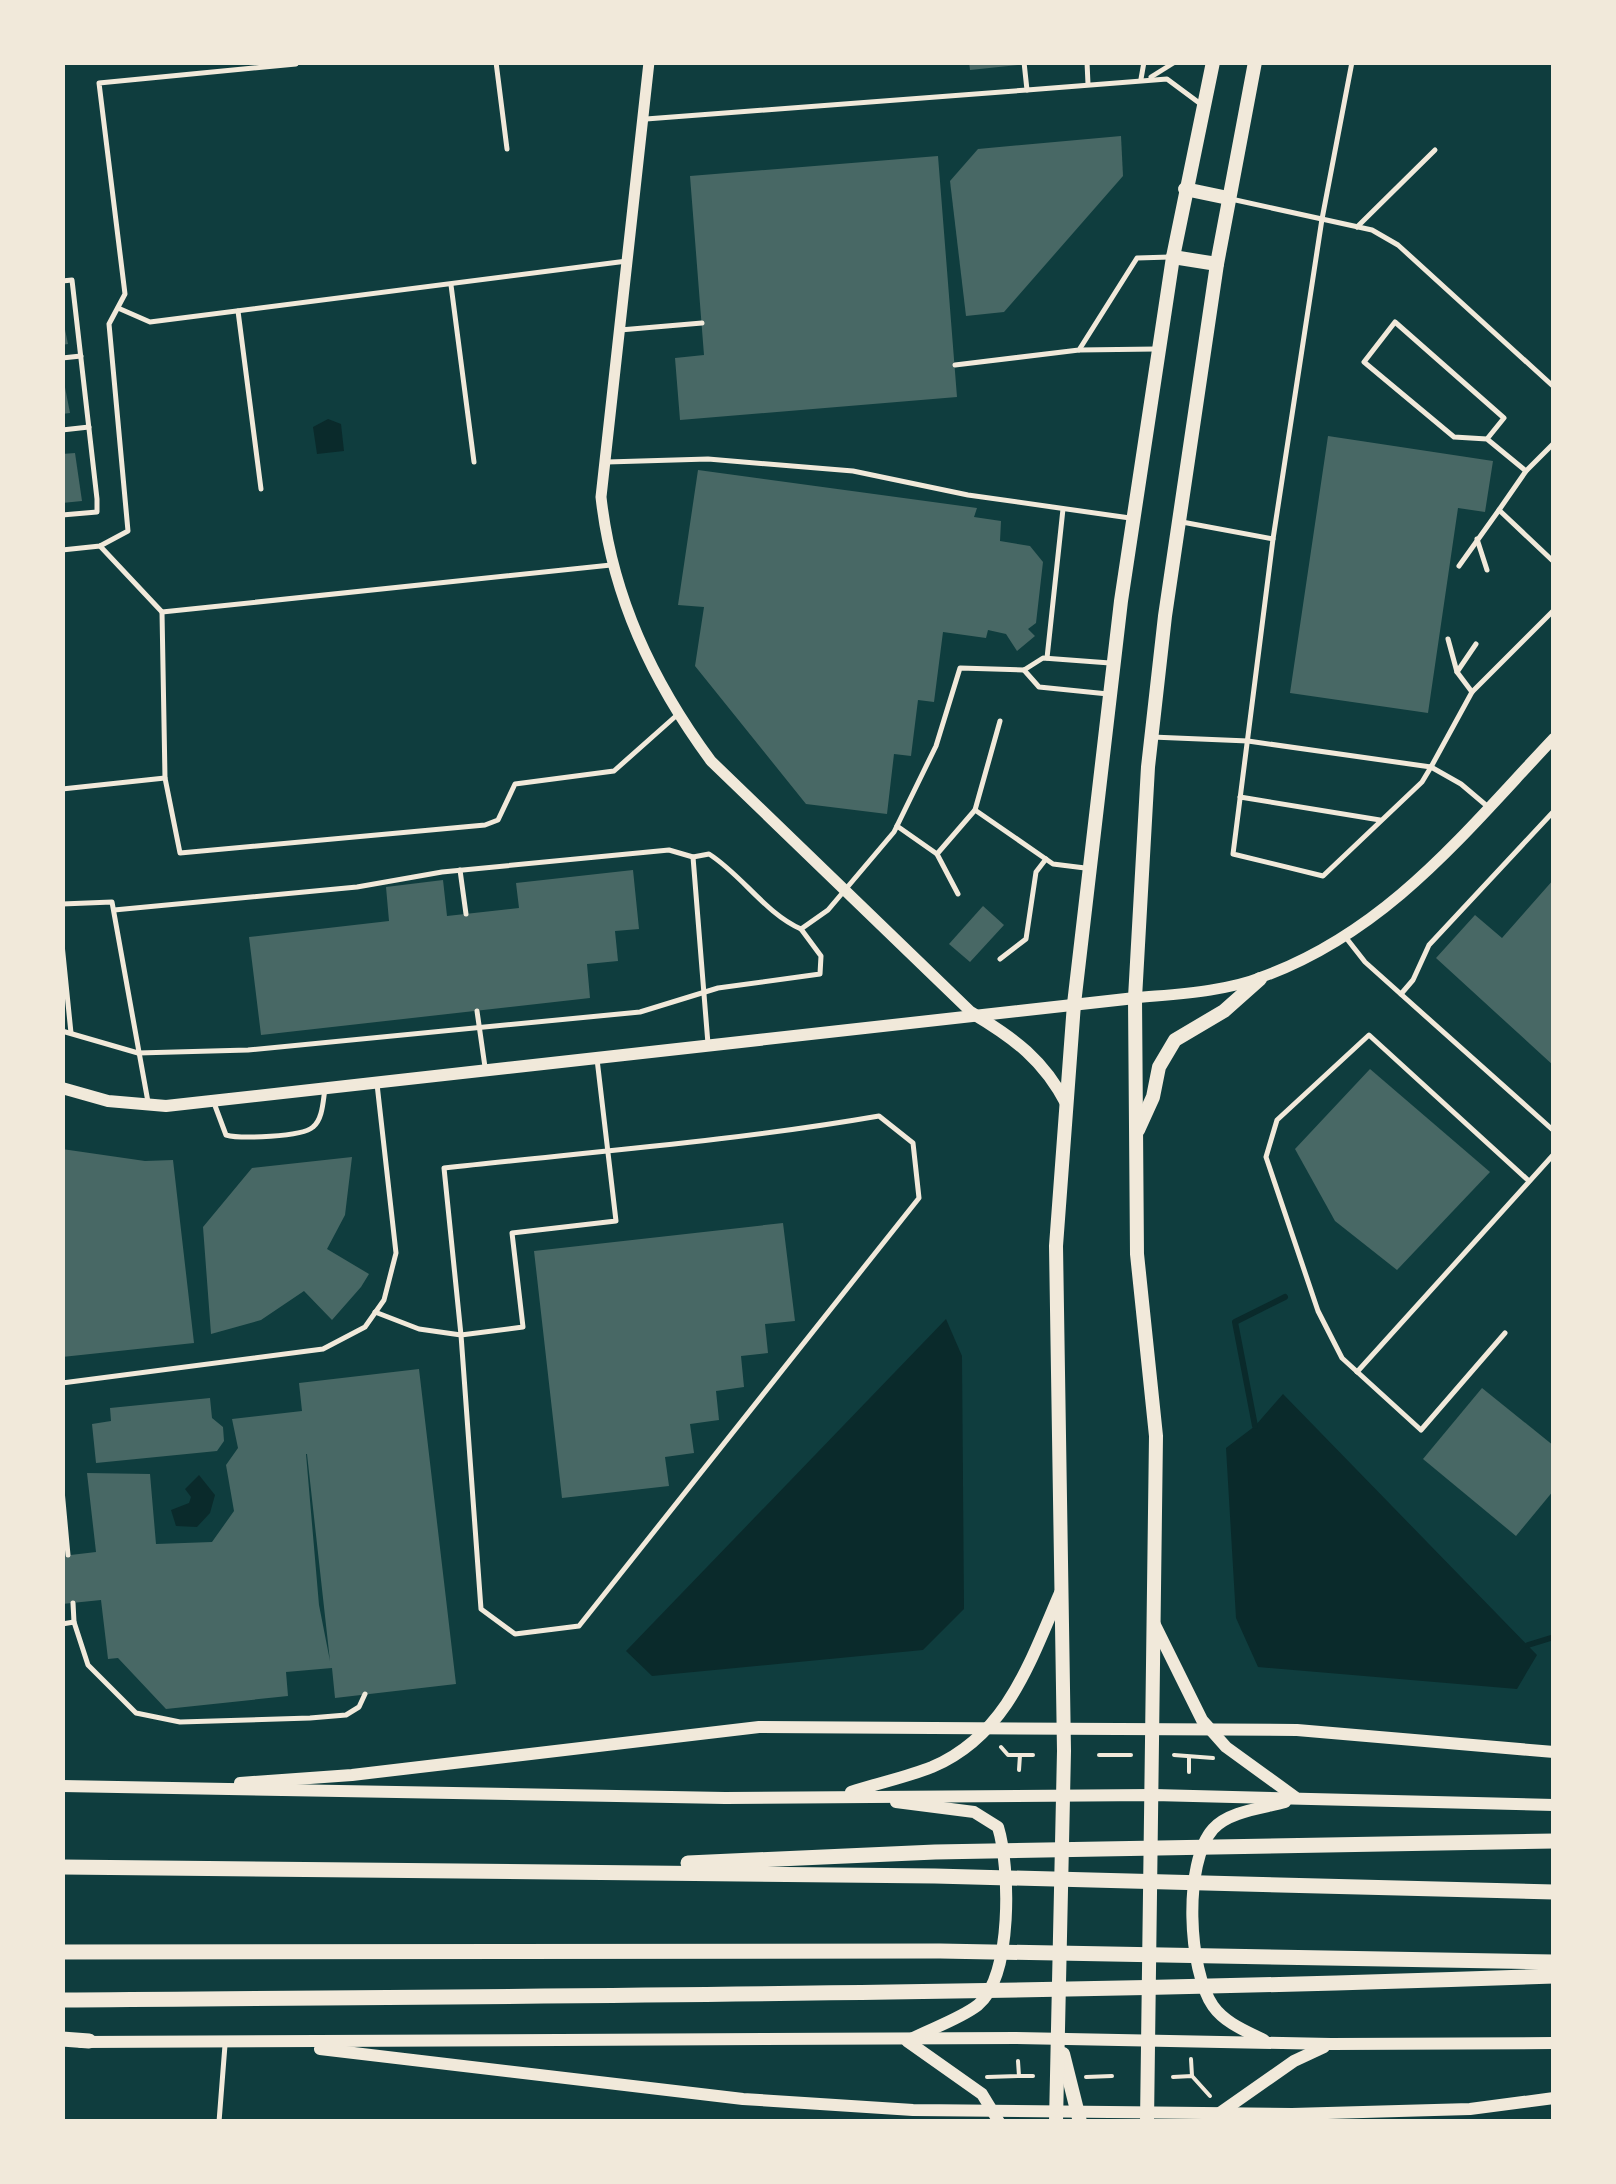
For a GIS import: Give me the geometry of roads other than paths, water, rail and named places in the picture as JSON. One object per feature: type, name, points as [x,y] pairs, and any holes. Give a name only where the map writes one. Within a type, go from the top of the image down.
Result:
[{"type":"highway","points":[[519,1870],[935,1852],[1554,1842]]},
{"type":"highway","points":[[62,1867],[935,1876],[1554,1892]]},
{"type":"highway","points":[[62,1952],[940,1951],[1554,1962]]},
{"type":"highway","points":[[62,2000],[1265,1987],[1554,1976]]},
{"type":"highway","points":[[62,2041],[89,2041]]},
{"type":"main road","points":[[1056,2122],[1064,1795],[1056,1246],[1066,1105],[1089,868],[1133,518],[1185,190],[1213,62]]},
{"type":"main road","points":[[1148,2122],[1156,1436],[1137,1254],[1134,998],[1151,737],[1217,264],[1255,62]]},
{"type":"main road","points":[[1185,190],[1228,198]]},
{"type":"main road","points":[[1174,257],[1217,264]]},
{"type":"main road","points":[[1136,1135],[1153,1097],[1159,1067],[1175,1040],[1224,1012],[1260,979]]},
{"type":"main road","points":[[62,1088],[108,1101],[148,1105],[214,1100],[1134,998]]},
{"type":"main road","points":[[972,1013],[1030,1052],[1047,1070],[1066,1105]]},
{"type":"main road","points":[[839,1795],[932,1767],[965,1749],[1000,1718],[1060,1593]]},
{"type":"main road","points":[[1154,1622],[1202,1720],[1226,1747],[1297,1798]]},
{"type":"main road","points":[[155,1789],[352,1775],[759,1728],[1298,1730],[1554,1752]]},
{"type":"main road","points":[[62,1786],[725,1798],[1154,1794],[1554,1805]]},
{"type":"main road","points":[[839,1795],[974,1812],[998,1827],[1008,1859],[1000,1969],[980,2004],[907,2041]]},
{"type":"main road","points":[[1268,2042],[1231,2024],[1202,1988],[1194,1960],[1195,1874],[1212,1830],[1227,1819],[1297,1798]]},
{"type":"main road","points":[[1059,2039],[1080,2122]]},
{"type":"main road","points":[[89,2041],[1059,2039],[1554,2043]]},
{"type":"main road","points":[[907,2041],[982,2094],[999,2122]]},
{"type":"main road","points":[[262,2042],[743,2099],[913,2110],[1292,2114],[1470,2109],[1554,2098]]},
{"type":"main road","points":[[1207,2122],[1294,2061],[1331,2044]]},
{"type":"street","points":[[649,62],[608,462],[601,497],[612,566],[634,631],[677,715],[746,799],[846,889],[972,1013]]},
{"type":"street","points":[[1134,998],[1260,979],[1347,939],[1396,903],[1554,738]]},
{"type":"lane","points":[[496,62],[507,148]]},
{"type":"lane","points":[[1024,62],[1027,90]]},
{"type":"lane","points":[[1086,62],[1088,84]]},
{"type":"lane","points":[[1144,62],[1144,79]]},
{"type":"lane","points":[[1144,79],[1174,62]]},
{"type":"lane","points":[[1352,62],[1322,219],[1272,539],[1233,854],[1322,876],[1431,767],[1472,692],[1554,610]]},
{"type":"lane","points":[[62,550],[100,546],[128,530],[109,324],[125,294],[99,83],[296,64]]},
{"type":"lane","points":[[642,119],[1144,79],[1167,79],[1203,105]]},
{"type":"lane","points":[[1358,227],[1435,150]]},
{"type":"lane","points":[[1228,198],[1358,227],[1398,245],[1554,386]]},
{"type":"lane","points":[[1079,350],[1137,258],[1174,257]]},
{"type":"lane","points":[[118,308],[150,322],[627,261]]},
{"type":"lane","points":[[62,281],[72,280],[96,512],[62,515]]},
{"type":"lane","points":[[451,285],[474,462]]},
{"type":"lane","points":[[238,311],[261,489]]},
{"type":"lane","points":[[1487,438],[1504,418],[1395,322],[1364,362],[1454,437],[1487,438],[1526,471]]},
{"type":"lane","points":[[620,330],[702,323]]},
{"type":"lane","points":[[955,365],[1079,350],[1159,349]]},
{"type":"lane","points":[[62,358],[81,356]]},
{"type":"lane","points":[[1544,378],[1554,369]]},
{"type":"lane","points":[[62,430],[89,427]]},
{"type":"lane","points":[[1459,566],[1526,471],[1554,443]]},
{"type":"lane","points":[[608,462],[708,459],[853,470],[968,495],[1133,518]]},
{"type":"lane","points":[[1047,658],[1063,508]]},
{"type":"lane","points":[[1498,510],[1554,562]]},
{"type":"lane","points":[[1179,522],[1272,539]]},
{"type":"lane","points":[[1477,539],[1487,570]]},
{"type":"lane","points":[[100,546],[162,612],[165,778],[180,853],[485,825],[498,820],[516,784],[614,771],[677,715]]},
{"type":"lane","points":[[162,612],[612,566]]},
{"type":"lane","points":[[1448,639],[1458,672],[1472,692]]},
{"type":"lane","points":[[1458,672],[1476,644]]},
{"type":"lane","points":[[802,928],[812,924],[846,889],[897,826],[936,746],[960,668],[1024,670],[1047,658],[1114,664]]},
{"type":"lane","points":[[1024,670],[1039,687],[1110,694]]},
{"type":"lane","points":[[936,854],[975,810],[1000,722]]},
{"type":"lane","points":[[1151,737],[1248,740],[1431,767],[1461,784],[1488,807]]},
{"type":"lane","points":[[62,788],[165,778]]},
{"type":"lane","points":[[1240,798],[1381,820]]},
{"type":"lane","points":[[975,810],[1046,859],[1089,868]]},
{"type":"lane","points":[[1400,994],[1413,980],[1429,944],[1554,811]]},
{"type":"lane","points":[[897,826],[936,854],[958,894]]},
{"type":"lane","points":[[62,1031],[138,1052],[248,1050],[640,1012],[703,992],[820,974],[821,956],[802,928],[786,922],[728,866],[709,854],[693,857],[669,850],[460,870],[357,887],[114,910]]},
{"type":"lane","points":[[693,857],[708,1044]]},
{"type":"lane","points":[[1000,959],[1026,938],[1036,872],[1046,859]]},
{"type":"lane","points":[[460,870],[466,914]]},
{"type":"lane","points":[[62,904],[112,902],[148,1105]]},
{"type":"lane","points":[[1347,939],[1400,994],[1554,1130]]},
{"type":"lane","points":[[62,944],[71,1034]]},
{"type":"lane","points":[[477,1011],[485,1070]]},
{"type":"lane","points":[[1505,1333],[1421,1430],[1342,1358],[1318,1311],[1266,1157],[1277,1120],[1369,1035],[1529,1181]]},
{"type":"lane","points":[[375,1312],[419,1330],[461,1335],[523,1327],[512,1233],[616,1221],[597,1057]]},
{"type":"lane","points":[[62,1383],[324,1349],[365,1327],[384,1300],[396,1253],[376,1083]]},
{"type":"lane","points":[[214,1100],[226,1135],[238,1139],[313,1127],[325,1088]]},
{"type":"lane","points":[[879,1116],[913,1143],[919,1198],[579,1626],[515,1634],[481,1609],[461,1335],[444,1168],[879,1116]]},
{"type":"lane","points":[[1357,1372],[1554,1154]]},
{"type":"lane","points":[[62,1490],[68,1555]]},
{"type":"lane","points":[[72,1603],[88,1665],[136,1713],[180,1722],[310,1718],[346,1714],[358,1707],[365,1694]]},
{"type":"lane","points":[[62,1624],[74,1622]]},
{"type":"lane","points":[[219,2122],[224,2042]]},
{"type":"water","points":[[328,419],[341,424],[344,451],[317,454],[313,427]]},
{"type":"water","points":[[946,1319],[962,1356],[964,1609],[923,1650],[652,1676],[626,1651]]},
{"type":"water","points":[[1283,1394],[1537,1655],[1517,1689],[1258,1667],[1236,1618],[1226,1448],[1255,1426]]},
{"type":"water","points":[[199,1475],[215,1495],[210,1513],[197,1527],[176,1526],[171,1510],[189,1503],[191,1497],[185,1489]]},
{"type":"waterway","points":[[1255,1426],[1235,1322],[1285,1297]]},
{"type":"waterway","points":[[1528,1645],[1554,1637]]}]
